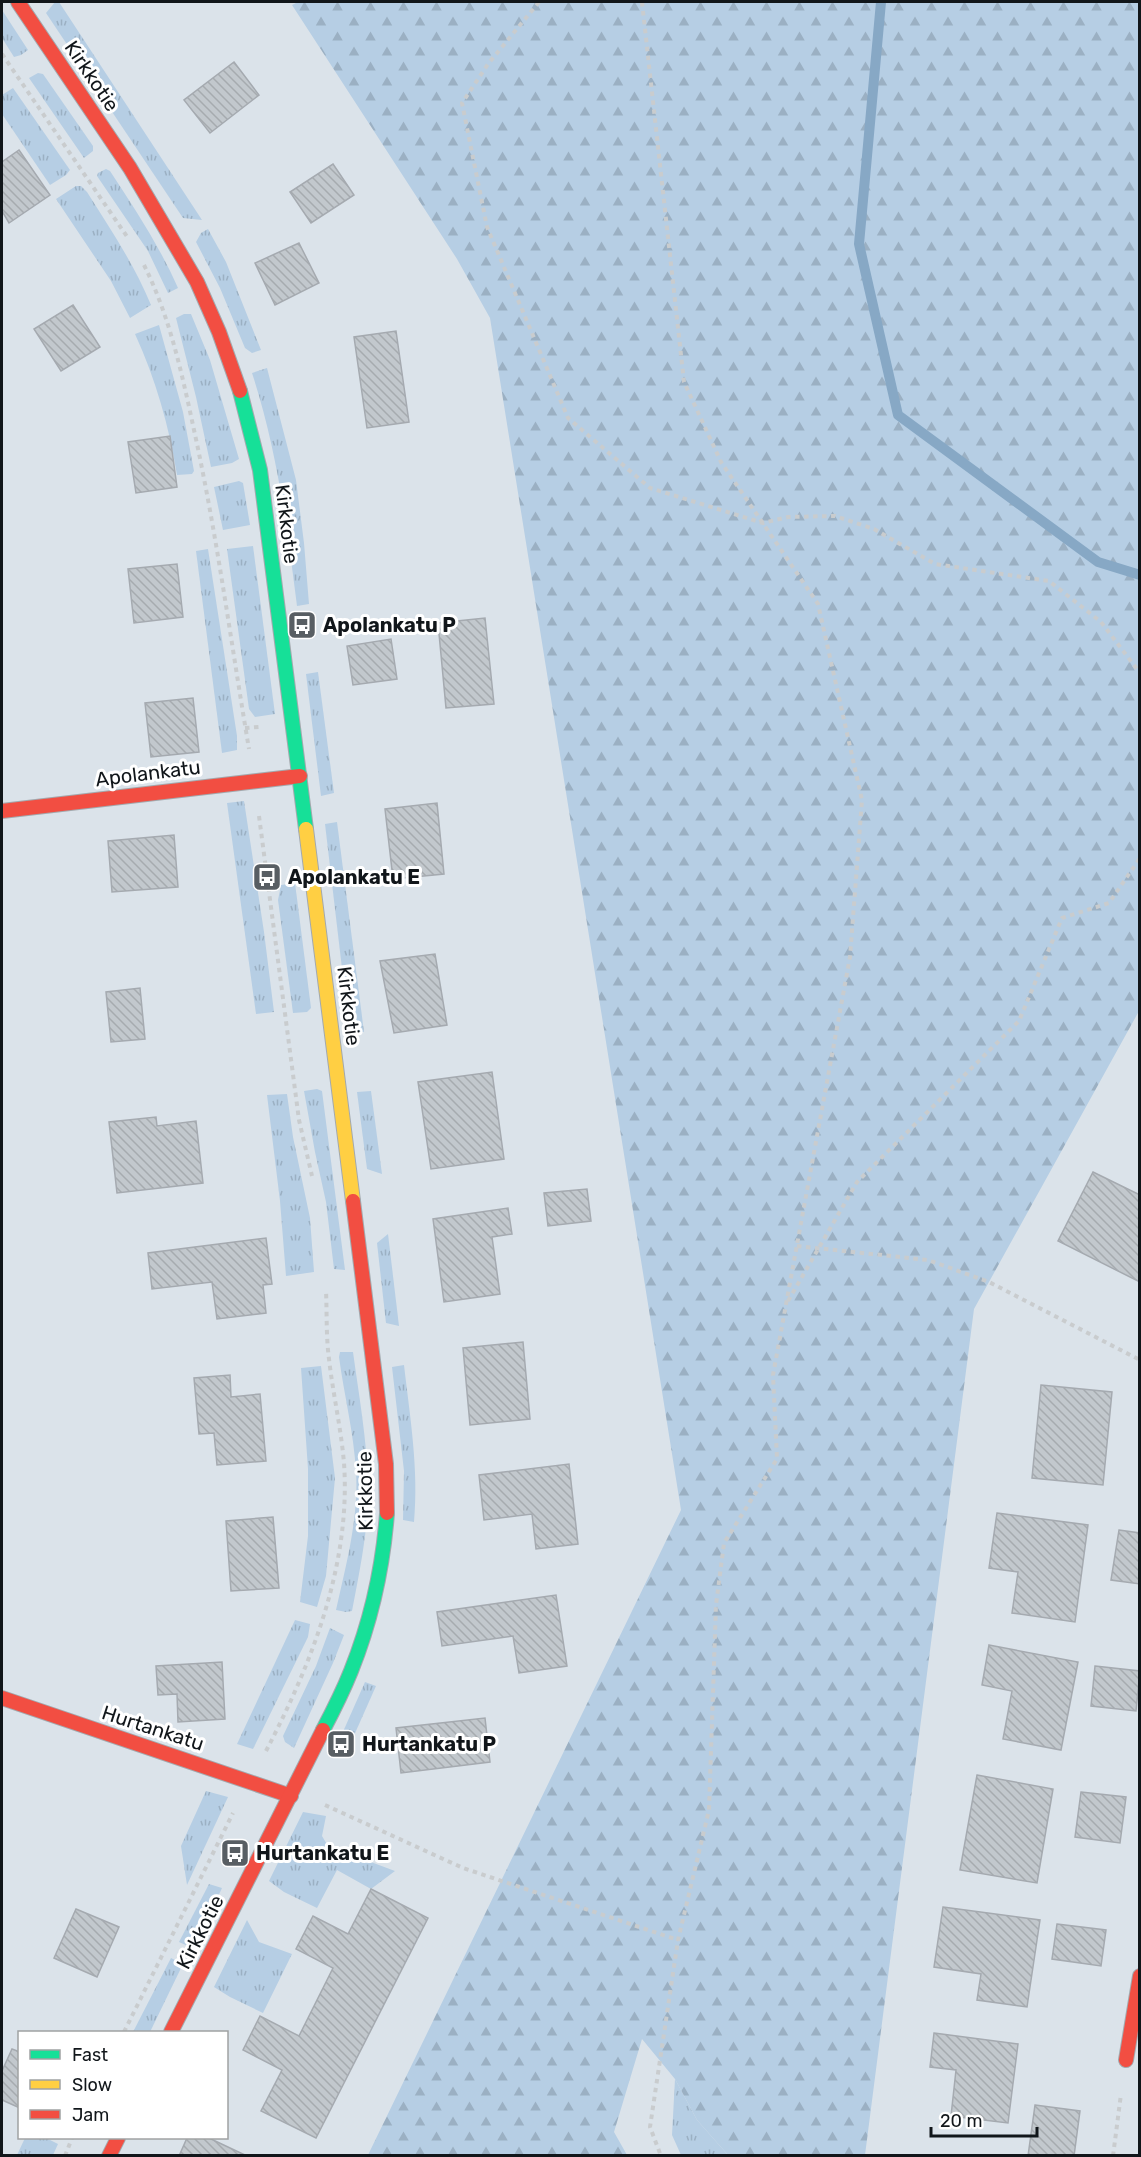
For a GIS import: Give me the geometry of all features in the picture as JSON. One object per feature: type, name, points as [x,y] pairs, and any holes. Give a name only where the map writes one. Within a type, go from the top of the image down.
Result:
[{"type":"street","name":"Kirkkotie","points":[[18,2],[130,168],[197,282],[219,332],[241,394],[260,470],[382,1430],[388,1497],[378,1582],[351,1672],[306,1767],[172,2031]]},
{"type":"street","name":"Apolankatu","points":[[2,811],[300,776]]},
{"type":"street","name":"Hurtankatu","points":[[2,1698],[291,1796]]},
{"type":"street","points":[[1126,2060],[1140,1976]]},
{"type":"street","points":[[109,2156],[118,2139]]},
{"type":"path","points":[[538,2],[488,64],[462,103],[487,227],[568,418],[650,488],[763,523],[788,517],[835,516],[874,529],[935,564],[1049,581],[1101,622],[1140,673]]},
{"type":"path","points":[[642,2],[684,381],[721,462],[818,604],[862,800],[850,957],[773,1375],[777,1459],[724,1543],[717,1605],[709,1810],[678,1940],[650,2127],[661,2156]]},
{"type":"path","points":[[2,54],[130,242]]},
{"type":"path","points":[[142,261],[164,312],[182,374],[202,465],[254,780],[300,1120],[314,1185]]},
{"type":"path","points":[[786,1305],[857,1182],[1019,1021],[1062,918],[1109,903],[1140,858]]},
{"type":"path","points":[[797,1246],[928,1260],[989,1282],[1140,1360]]},
{"type":"path","points":[[125,2031],[268,1746],[311,1653],[329,1598],[340,1547],[344,1504],[344,1464],[328,1357],[326,1281]]},
{"type":"path","points":[[268,1746],[306,1767]]},
{"type":"path","points":[[316,1802],[463,1868],[678,1940]]},
{"type":"path","points":[[1113,2156],[1126,2060]]},
{"type":"path","points":[[65,2156],[72,2139]]},
{"type":"green space","points":[[55,2],[59,2],[202,220],[183,218],[46,13]]},
{"type":"green space","points":[[298,2],[1139,2],[1139,1011],[974,1309],[865,2155],[728,2155],[697,2120],[675,2079],[642,2039],[614,2132],[627,2155],[368,2155],[681,1510],[490,318],[457,259],[292,5]]},
{"type":"green space","points":[[2,10],[28,50],[21,55],[14,57],[2,38]]},
{"type":"green space","points":[[38,73],[43,74],[93,146],[93,151],[84,158],[29,78]]},
{"type":"green space","points":[[13,88],[70,170],[50,185],[2,114],[2,95]]},
{"type":"green space","points":[[106,169],[110,171],[147,228],[178,288],[168,293],[148,251],[97,176]]},
{"type":"green space","points":[[76,186],[81,186],[87,192],[105,220],[130,261],[151,305],[130,318],[111,281],[56,199]]},
{"type":"green space","points":[[208,229],[226,262],[261,350],[252,353],[245,348],[220,288],[196,242],[201,233]]},
{"type":"green space","points":[[184,314],[191,314],[210,360],[239,459],[232,463],[211,467],[176,318]]},
{"type":"green space","points":[[159,325],[183,412],[194,471],[192,474],[177,475],[161,403],[135,334]]},
{"type":"green space","points":[[267,368],[296,480],[304,543],[309,604],[297,606],[275,459],[252,373]]},
{"type":"green space","points":[[239,481],[243,483],[250,525],[223,530],[214,487]]},
{"type":"green space","points":[[253,546],[275,714],[255,717],[249,709],[227,549]]},
{"type":"green space","points":[[208,549],[237,736],[237,750],[222,753],[196,551]]},
{"type":"green space","points":[[318,672],[334,793],[321,796],[306,674]]},
{"type":"green space","points":[[244,801],[274,1012],[256,1014],[227,803]]},
{"type":"green space","points":[[337,822],[364,1032],[353,1032],[349,1028],[325,824]]},
{"type":"green space","points":[[295,883],[311,1008],[307,1012],[293,1013],[278,900],[281,885]]},
{"type":"green space","points":[[317,1089],[322,1091],[345,1270],[334,1269],[326,1202],[304,1091]]},
{"type":"green space","points":[[371,1091],[382,1174],[367,1169],[357,1092]]},
{"type":"green space","points":[[287,1094],[293,1137],[310,1218],[314,1272],[286,1276],[280,1201],[267,1095]]},
{"type":"green space","points":[[388,1234],[399,1326],[386,1323],[377,1243]]},
{"type":"green space","points":[[340,1352],[353,1352],[368,1484],[361,1564],[352,1611],[346,1612],[336,1610],[351,1541],[356,1506],[356,1472]]},
{"type":"green space","points":[[404,1365],[415,1463],[414,1522],[403,1520],[404,1471],[392,1367]]},
{"type":"green space","points":[[321,1366],[335,1478],[326,1576],[317,1607],[300,1602],[308,1536],[308,1469],[301,1368]]},
{"type":"green space","points":[[295,1620],[310,1624],[308,1637],[253,1749],[237,1744]]},
{"type":"green space","points":[[330,1628],[344,1635],[294,1748],[285,1742],[283,1736],[316,1666]]},
{"type":"green space","points":[[365,1682],[376,1686],[352,1740],[342,1734]]},
{"type":"green space","points":[[206,1791],[228,1797],[187,1885],[181,1846]]},
{"type":"green space","points":[[303,1812],[326,1816],[322,1836],[328,1846],[395,1871],[371,1889],[337,1870],[317,1908],[284,1892],[269,1881]]},
{"type":"green space","points":[[209,1884],[222,1888],[195,1946],[190,1947],[179,1942]]},
{"type":"green space","points":[[247,1920],[259,1942],[292,1954],[263,2013],[214,1987]]},
{"type":"green space","points":[[171,1958],[181,1963],[182,1966],[150,2031],[134,2031]]},
{"type":"green space","points":[[675,2079],[697,2120],[728,2155],[681,2155],[672,2135]]},
{"type":"green space","points":[[25,2139],[48,2139],[58,2144],[53,2155],[17,2155]]},
{"type":"building","points":[[234,62],[259,95],[210,133],[184,100]]},
{"type":"building","points":[[19,150],[50,195],[9,223],[2,211],[2,162]]},
{"type":"building","points":[[333,164],[354,195],[311,223],[290,192]]},
{"type":"building","points":[[299,243],[319,283],[275,305],[255,263]]},
{"type":"building","points":[[73,305],[100,347],[61,371],[34,329]]},
{"type":"building","points":[[396,331],[409,422],[367,428],[354,337]]},
{"type":"building","points":[[170,436],[177,487],[136,493],[128,442]]},
{"type":"building","points":[[177,564],[183,617],[134,623],[128,569]]},
{"type":"building","points":[[485,618],[494,704],[446,708],[438,623]]},
{"type":"building","points":[[391,639],[397,679],[353,685],[347,646]]},
{"type":"building","points":[[193,698],[199,752],[151,757],[145,703]]},
{"type":"building","points":[[437,803],[444,874],[393,879],[385,809]]},
{"type":"building","points":[[174,835],[178,887],[112,892],[108,841]]},
{"type":"building","points":[[435,954],[447,1025],[394,1033],[380,961]]},
{"type":"building","points":[[140,988],[145,1039],[111,1042],[106,992]]},
{"type":"building","points":[[492,1072],[504,1159],[431,1169],[418,1082]]},
{"type":"building","points":[[156,1117],[157,1126],[196,1121],[203,1183],[117,1193],[109,1122]]},
{"type":"building","points":[[1093,1172],[1140,1195],[1140,1282],[1058,1241]]},
{"type":"building","points":[[587,1189],[591,1221],[548,1226],[544,1193]]},
{"type":"building","points":[[508,1208],[512,1234],[492,1237],[500,1294],[444,1302],[433,1219]]},
{"type":"building","points":[[266,1238],[272,1284],[263,1285],[266,1313],[217,1319],[212,1282],[152,1289],[148,1253]]},
{"type":"building","points":[[523,1342],[530,1419],[470,1425],[463,1348]]},
{"type":"building","points":[[230,1375],[231,1397],[260,1394],[266,1461],[217,1465],[214,1433],[199,1434],[194,1378]]},
{"type":"building","points":[[1041,1385],[1112,1392],[1103,1485],[1032,1478]]},
{"type":"building","points":[[569,1464],[578,1544],[536,1549],[532,1514],[484,1520],[479,1475]]},
{"type":"building","points":[[997,1513],[1088,1525],[1075,1622],[1012,1613],[1018,1572],[989,1568]]},
{"type":"building","points":[[273,1517],[279,1588],[231,1591],[226,1521]]},
{"type":"building","points":[[1119,1530],[1140,1533],[1140,1584],[1111,1580]]},
{"type":"building","points":[[556,1595],[567,1666],[519,1673],[513,1636],[442,1646],[437,1612]]},
{"type":"building","points":[[989,1645],[1078,1662],[1061,1750],[1003,1739],[1012,1691],[982,1685]]},
{"type":"building","points":[[222,1662],[225,1719],[178,1722],[177,1694],[158,1695],[156,1666]]},
{"type":"building","points":[[1095,1666],[1140,1671],[1136,1711],[1091,1706]]},
{"type":"building","points":[[485,1718],[490,1762],[401,1773],[396,1728]]},
{"type":"building","points":[[977,1775],[1053,1789],[1037,1883],[960,1870]]},
{"type":"building","points":[[1081,1792],[1126,1797],[1120,1843],[1075,1837]]},
{"type":"building","points":[[371,1889],[428,1918],[316,2138],[261,2111],[282,2070],[243,2050],[260,2016],[299,2036],[333,1968],[296,1949],[313,1916],[348,1934]]},
{"type":"building","points":[[943,1907],[1040,1920],[1027,2007],[977,2000],[981,1974],[934,1967]]},
{"type":"building","points":[[76,1909],[119,1927],[97,1977],[54,1958]]},
{"type":"building","points":[[1057,1924],[1106,1930],[1101,1966],[1052,1959]]},
{"type":"building","points":[[934,2033],[1018,2044],[1008,2123],[951,2116],[956,2070],[930,2067]]},
{"type":"building","points":[[12,2049],[18,2051],[18,2107],[2,2100],[2,2071]]},
{"type":"building","points":[[1035,2105],[1080,2111],[1074,2156],[1028,2156]]},
{"type":"building","points":[[187,2139],[211,2139],[247,2156],[179,2156]]},
{"type":"waterway","points":[[881,2],[859,244],[898,415],[1098,562],[1140,575]]},
{"type":"traffic: fast","points":[[240,391],[260,470],[306,829]]},
{"type":"traffic: fast","points":[[323,1730],[348,1678],[370,1613],[379,1574],[387,1513]]},
{"type":"traffic: slow","points":[[306,829],[353,1201]]},
{"type":"traffic: jam","points":[[18,2],[130,168],[197,282],[219,332],[240,391]]},
{"type":"traffic: jam","points":[[2,811],[300,776]]},
{"type":"traffic: jam","points":[[353,1201],[386,1464],[387,1513]]},
{"type":"traffic: jam","points":[[2,1698],[291,1796]]},
{"type":"traffic: jam","points":[[172,2031],[323,1730]]},
{"type":"traffic: jam","points":[[1126,2060],[1140,1976]]},
{"type":"traffic: jam","points":[[109,2156],[118,2139]]},
{"type":"place","name":"Apolankatu P","points":[[302,625]]},
{"type":"place","name":"Apolankatu E","points":[[267,877]]},
{"type":"place","name":"Hurtankatu P","points":[[341,1744]]},
{"type":"place","name":"Hurtankatu E","points":[[235,1853]]}]
